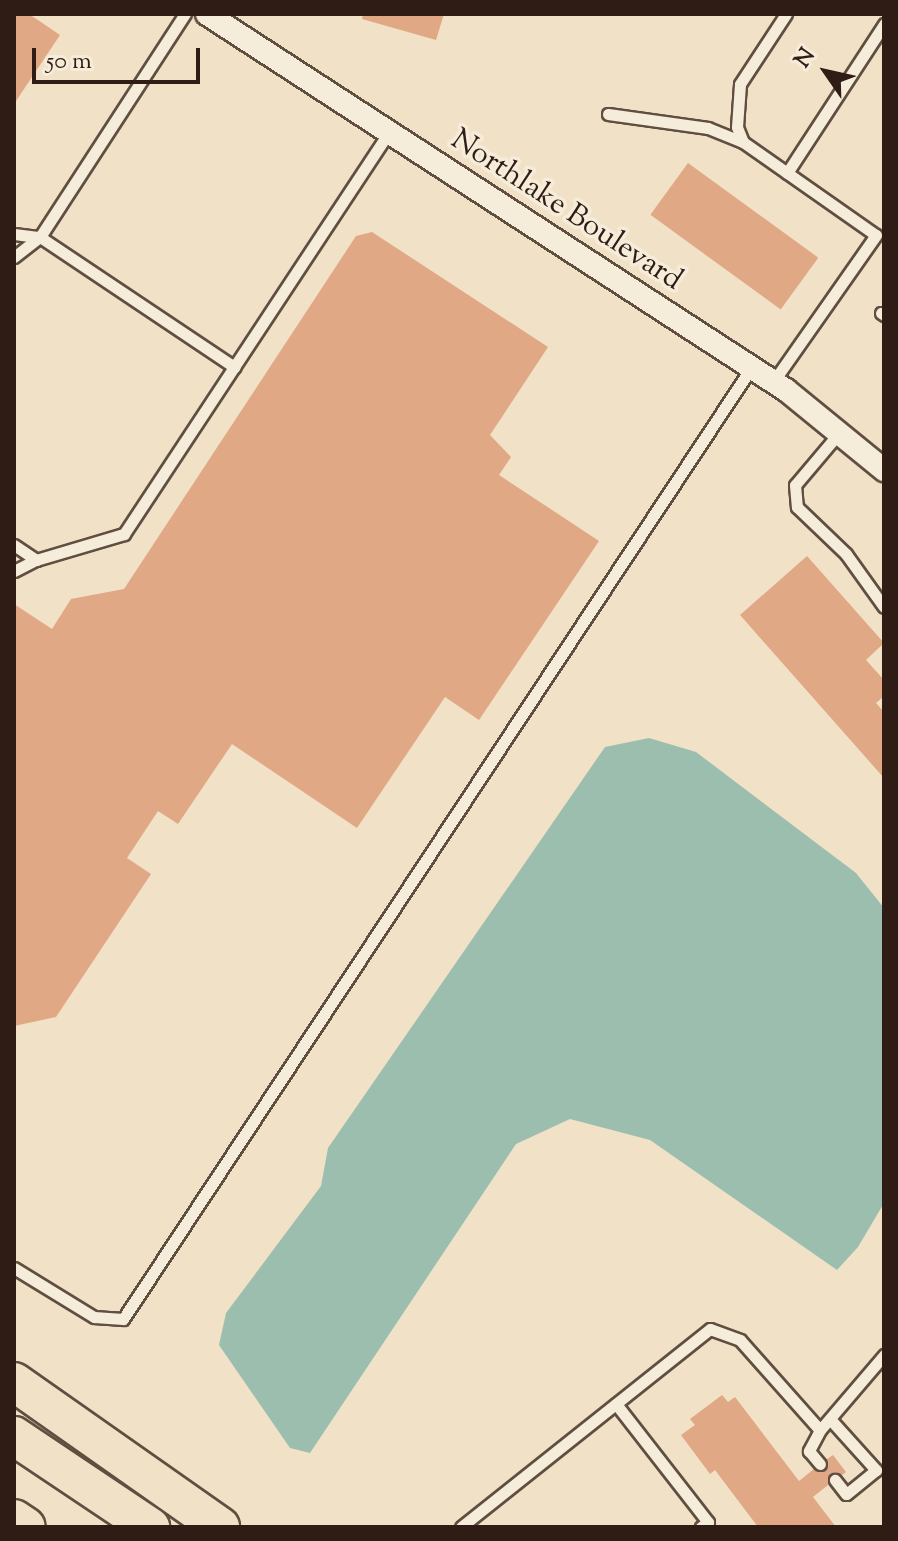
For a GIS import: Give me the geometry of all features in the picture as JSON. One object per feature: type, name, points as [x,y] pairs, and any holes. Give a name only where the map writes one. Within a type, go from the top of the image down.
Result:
[{"type":"highway","points":[[14,1382],[220,1527]]},
{"type":"highway","points":[[14,1436],[150,1527]]},
{"type":"highway","points":[[14,1519],[26,1527]]},
{"type":"street","name":"Northlake Boulevard","points":[[207,14],[773,382],[840,432],[884,470]]},
{"type":"lane","points":[[14,257],[40,237],[185,14]]},
{"type":"lane","points":[[743,142],[737,127],[740,84],[786,14]]},
{"type":"lane","points":[[787,173],[884,24]]},
{"type":"lane","points":[[608,114],[708,128],[743,142],[880,237],[773,382]]},
{"type":"lane","points":[[14,571],[36,560],[124,534],[389,132]]},
{"type":"lane","points":[[14,234],[40,237],[234,367]]},
{"type":"lane","points":[[14,1268],[94,1317],[123,1319],[266,1108],[751,368]]},
{"type":"lane","points":[[840,432],[795,485],[797,507],[846,554],[884,607]]},
{"type":"lane","points":[[14,545],[36,560]]},
{"type":"lane","points":[[461,1527],[710,1329],[740,1340],[820,1430]]},
{"type":"lane","points":[[820,1464],[809,1451],[820,1430],[884,1355]]},
{"type":"lane","points":[[616,1404],[708,1522],[701,1527]]},
{"type":"lane","points":[[830,1419],[876,1470],[846,1494],[835,1480]]},
{"type":"shaded area","points":[[649,738],[696,752],[856,873],[884,908],[884,1203],[858,1247],[837,1270],[650,1140],[570,1119],[516,1144],[310,1453],[290,1448],[219,1345],[226,1313],[321,1186],[328,1148],[605,747]]},
{"type":"building","points":[[14,14],[29,14],[60,35],[14,104]]},
{"type":"building","points":[[363,14],[444,14],[436,40],[362,19]]},
{"type":"building","points":[[688,163],[818,258],[781,309],[650,215]]},
{"type":"building","points":[[372,232],[548,347],[490,435],[511,457],[499,475],[599,541],[479,720],[445,697],[357,828],[232,744],[178,824],[158,811],[127,858],[151,874],[56,1017],[14,1026],[14,604],[52,629],[71,599],[124,589],[356,236]]},
{"type":"building","points":[[807,556],[884,643],[866,660],[884,680],[884,696],[876,703],[884,712],[884,778],[740,615]]},
{"type":"building","points":[[722,1395],[728,1402],[735,1397],[799,1481],[814,1469],[825,1471],[827,1459],[833,1455],[846,1472],[842,1475],[830,1473],[828,1485],[813,1497],[836,1527],[758,1527],[715,1470],[710,1474],[681,1435],[695,1425],[690,1419]]}]
